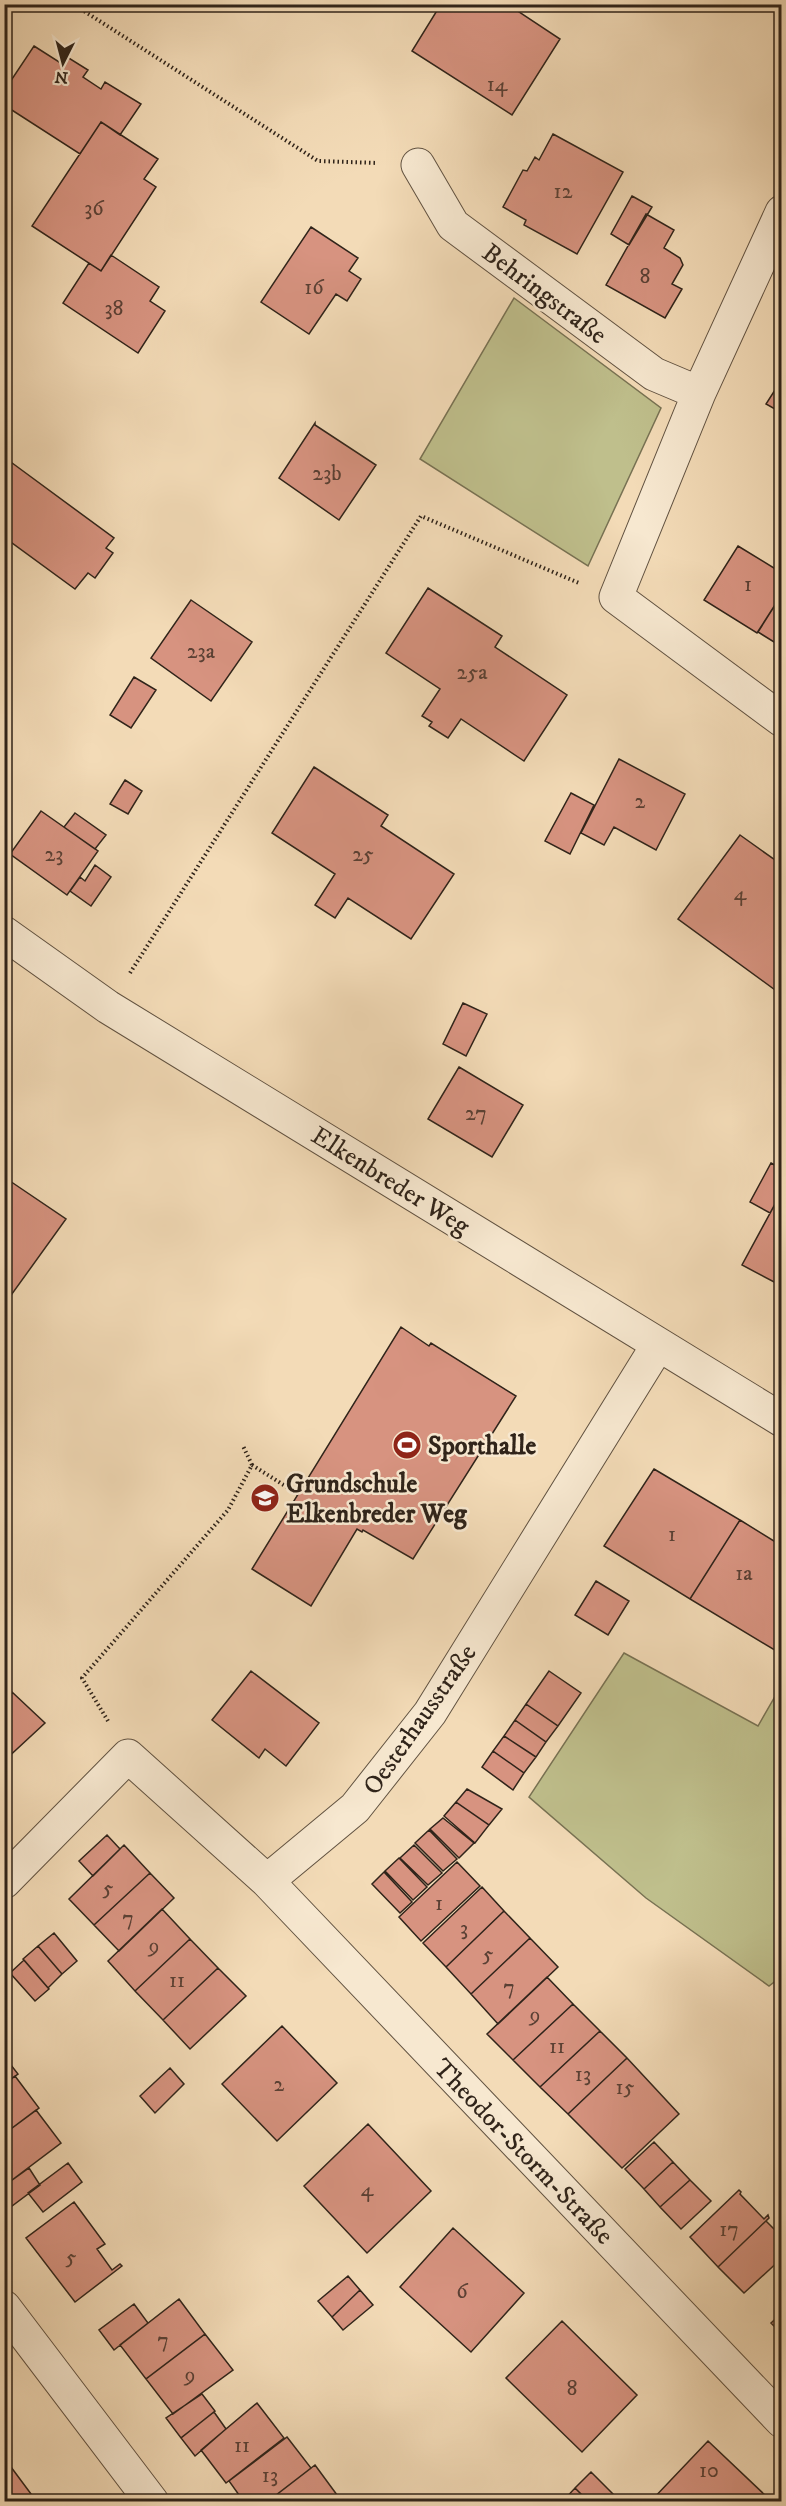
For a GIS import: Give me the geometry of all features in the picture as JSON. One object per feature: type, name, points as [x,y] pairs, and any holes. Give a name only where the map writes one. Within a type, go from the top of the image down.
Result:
[{"type":"street","name":"Behringstraße","points":[[418,165],[453,225],[654,374],[699,393]]},
{"type":"street","points":[[782,212],[699,393],[616,597],[782,720]]},
{"type":"street","name":"Elkenbreder Weg","points":[[4,933],[108,1007],[782,1420]]},
{"type":"street","name":"Oesterhausstraße","points":[[267,1881],[355,1808],[430,1713],[658,1345]]},
{"type":"street","points":[[4,1882],[128,1756],[267,1881]]},
{"type":"street","name":"Theodor-Storm-Straße","points":[[267,1881],[782,2421]]},
{"type":"street","points":[[4,2307],[152,2502]]},
{"type":"path","points":[[73,4],[318,161],[418,165]]},
{"type":"path","points":[[108,1007],[421,516],[616,597]]},
{"type":"path","points":[[243,1446],[252,1465],[298,1494]]},
{"type":"path","points":[[128,1756],[82,1678],[228,1510],[252,1465]]},
{"type":"green space","points":[[514,298],[661,408],[588,566],[420,459]]},
{"type":"green space","points":[[624,1653],[758,1726],[781,1686],[782,1976],[769,1986],[646,1898],[529,1797]]},
{"type":"building","points":[[441,4],[507,4],[560,39],[512,115],[412,51]]},
{"type":"building","points":[[34,46],[59,62],[64,55],[88,70],[83,77],[101,89],[105,82],[141,104],[120,135],[101,122],[80,154],[4,105],[4,91]]},
{"type":"building","points":[[101,122],[158,159],[144,179],[156,187],[101,271],[32,226]]},
{"type":"building","points":[[553,134],[623,172],[577,254],[524,225],[526,220],[503,207],[523,170],[527,171],[535,157],[539,160]]},
{"type":"building","points":[[632,196],[652,207],[629,245],[611,234]]},
{"type":"building","points":[[646,214],[674,230],[664,248],[680,258],[683,265],[672,284],[682,289],[665,318],[606,285]]},
{"type":"building","points":[[311,227],[358,258],[349,271],[361,279],[347,301],[336,294],[309,334],[261,302]]},
{"type":"building","points":[[111,255],[159,287],[150,301],[165,311],[138,353],[63,303],[89,263],[101,271]]},
{"type":"building","points":[[782,379],[782,413],[766,404]]},
{"type":"building","points":[[315,423],[376,465],[339,520],[279,478]]},
{"type":"building","points":[[4,457],[114,538],[106,548],[113,553],[95,578],[88,573],[75,589],[4,537]]},
{"type":"building","points":[[738,546],[782,573],[782,594],[757,633],[704,600]]},
{"type":"building","points":[[428,588],[502,636],[495,647],[567,695],[524,761],[461,719],[448,738],[429,726],[432,722],[422,716],[440,689],[386,653]]},
{"type":"building","points":[[782,594],[782,647],[758,632]]},
{"type":"building","points":[[191,600],[252,642],[211,701],[151,658]]},
{"type":"building","points":[[134,677],[156,690],[131,728],[110,715]]},
{"type":"building","points":[[619,759],[685,794],[656,850],[614,827],[604,845],[581,833]]},
{"type":"building","points":[[314,767],[388,815],[381,826],[454,874],[411,939],[348,898],[335,918],[315,905],[335,874],[272,833]]},
{"type":"building","points":[[125,780],[142,791],[128,814],[110,804]]},
{"type":"building","points":[[571,793],[594,805],[570,854],[545,841]]},
{"type":"building","points":[[41,811],[98,851],[67,895],[10,854]]},
{"type":"building","points":[[75,813],[106,835],[95,849],[64,827]]},
{"type":"building","points":[[740,835],[782,865],[782,995],[678,919]]},
{"type":"building","points":[[95,865],[111,877],[91,906],[70,891],[80,877],[85,881]]},
{"type":"building","points":[[463,1003],[487,1014],[466,1056],[443,1044]]},
{"type":"building","points":[[459,1067],[523,1105],[492,1157],[428,1119]]},
{"type":"building","points":[[771,1163],[782,1169],[782,1192],[770,1213],[750,1202]]},
{"type":"building","points":[[4,1177],[66,1219],[4,1305]]},
{"type":"building","points":[[781,1193],[782,1273],[776,1283],[742,1265]]},
{"type":"building","name":"Sporthalle","points":[[401,1327],[429,1346],[431,1343],[516,1396],[413,1559],[363,1530],[362,1532],[357,1529],[311,1606],[252,1569]]},
{"type":"building","points":[[654,1469],[740,1520],[690,1599],[604,1546]]},
{"type":"building","points":[[740,1520],[782,1546],[782,1646],[778,1652],[690,1599]]},
{"type":"building","points":[[596,1581],[629,1601],[608,1635],[575,1615]]},
{"type":"building","points":[[251,1671],[319,1723],[286,1766],[265,1749],[259,1758],[212,1720]]},
{"type":"building","points":[[549,1671],[581,1693],[558,1726],[526,1704]]},
{"type":"building","points":[[12,1692],[45,1723],[4,1761],[4,1700]]},
{"type":"building","points":[[526,1704],[558,1726],[546,1742],[515,1720]]},
{"type":"building","points":[[515,1720],[546,1742],[536,1757],[504,1736]]},
{"type":"building","points":[[504,1736],[536,1757],[524,1773],[493,1751]]},
{"type":"building","points":[[493,1751],[524,1773],[513,1790],[482,1767]]},
{"type":"building","points":[[467,1789],[502,1809],[489,1825],[456,1802]]},
{"type":"building","points":[[456,1802],[489,1825],[475,1843],[444,1816]]},
{"type":"building","points":[[443,1818],[474,1843],[459,1858],[430,1829]]},
{"type":"building","points":[[429,1830],[457,1859],[443,1871],[415,1843]]},
{"type":"building","points":[[107,1835],[120,1849],[93,1876],[79,1861]]},
{"type":"building","points":[[124,1845],[150,1873],[94,1925],[69,1899]]},
{"type":"building","points":[[414,1845],[442,1873],[428,1885],[400,1858]]},
{"type":"building","points":[[399,1858],[427,1887],[413,1900],[385,1871]]},
{"type":"building","points":[[457,1862],[480,1886],[421,1941],[399,1917]]},
{"type":"building","points":[[384,1872],[412,1902],[400,1913],[372,1884]]},
{"type":"building","points":[[150,1873],[174,1898],[119,1951],[94,1925]]},
{"type":"building","points":[[482,1887],[504,1911],[446,1967],[423,1943]]},
{"type":"building","points":[[162,1909],[190,1939],[135,1991],[108,1961]]},
{"type":"building","points":[[504,1911],[530,1938],[471,1994],[446,1967]]},
{"type":"building","points":[[54,1933],[77,1961],[62,1974],[38,1946]]},
{"type":"building","points":[[530,1938],[558,1967],[498,2024],[471,1994]]},
{"type":"building","points":[[190,1939],[218,1968],[163,2020],[135,1991]]},
{"type":"building","points":[[38,1946],[62,1974],[48,1988],[23,1959]]},
{"type":"building","points":[[24,1960],[49,1989],[35,2001],[10,1973]]},
{"type":"building","points":[[218,1968],[246,1996],[190,2049],[163,2020]]},
{"type":"building","points":[[547,1977],[573,2004],[513,2060],[487,2034]]},
{"type":"building","points":[[573,2004],[600,2031],[540,2087],[513,2060]]},
{"type":"building","points":[[282,2026],[337,2083],[277,2141],[222,2084]]},
{"type":"building","points":[[600,2031],[627,2058],[568,2114],[540,2087]]},
{"type":"building","points":[[4,2056],[18,2074],[4,2084]]},
{"type":"building","points":[[627,2058],[679,2114],[622,2168],[568,2114]]},
{"type":"building","points":[[170,2068],[184,2084],[155,2113],[140,2096]]},
{"type":"building","points":[[15,2076],[39,2108],[4,2134],[4,2084]]},
{"type":"building","points":[[36,2110],[61,2143],[4,2186],[4,2134]]},
{"type":"building","points":[[368,2124],[431,2191],[367,2253],[304,2186]]},
{"type":"building","points":[[654,2142],[673,2162],[644,2189],[625,2169]]},
{"type":"building","points":[[673,2162],[690,2180],[660,2207],[644,2189]]},
{"type":"building","points":[[68,2163],[82,2182],[43,2212],[28,2193]]},
{"type":"building","points":[[29,2168],[40,2185],[8,2209],[4,2205],[4,2186]]},
{"type":"building","points":[[690,2180],[711,2201],[681,2229],[660,2207]]},
{"type":"building","points":[[739,2190],[740,2194],[764,2219],[768,2215],[769,2218],[718,2267],[690,2237]]},
{"type":"building","points":[[74,2202],[105,2244],[97,2249],[112,2270],[120,2264],[122,2266],[75,2302],[26,2238]]},
{"type":"building","points":[[769,2218],[766,2221],[782,2237],[782,2258],[744,2293],[718,2267]]},
{"type":"building","points":[[453,2228],[524,2293],[471,2352],[400,2287]]},
{"type":"building","points":[[348,2276],[360,2290],[332,2317],[318,2301]]},
{"type":"building","points":[[360,2290],[373,2305],[343,2330],[332,2317]]},
{"type":"building","points":[[179,2299],[205,2334],[146,2379],[120,2345]]},
{"type":"building","points":[[134,2304],[148,2323],[114,2350],[99,2330]]},
{"type":"building","points":[[782,2313],[782,2334],[771,2323]]},
{"type":"building","points":[[562,2321],[637,2395],[582,2452],[506,2378]]},
{"type":"building","points":[[205,2334],[233,2370],[173,2414],[146,2379]]},
{"type":"building","points":[[202,2394],[215,2411],[181,2438],[166,2418]]},
{"type":"building","points":[[257,2403],[284,2438],[226,2483],[201,2450]]},
{"type":"building","points":[[214,2412],[226,2429],[195,2456],[181,2438]]},
{"type":"building","points":[[287,2437],[311,2468],[267,2502],[244,2502],[229,2481]]},
{"type":"building","points":[[708,2441],[767,2497],[763,2502],[650,2502]]},
{"type":"building","points":[[315,2465],[340,2499],[337,2502],[267,2502]]},
{"type":"building","points":[[11,2467],[37,2502],[4,2502],[4,2472]]},
{"type":"building","points":[[591,2472],[621,2502],[589,2502],[575,2488]]},
{"type":"building","points":[[575,2488],[589,2502],[562,2502]]},
{"type":"place","name":"Sporthalle","points":[[407,1445]]},
{"type":"place","name":"Grundschule Elkenbreder Weg","points":[[265,1498]]}]
